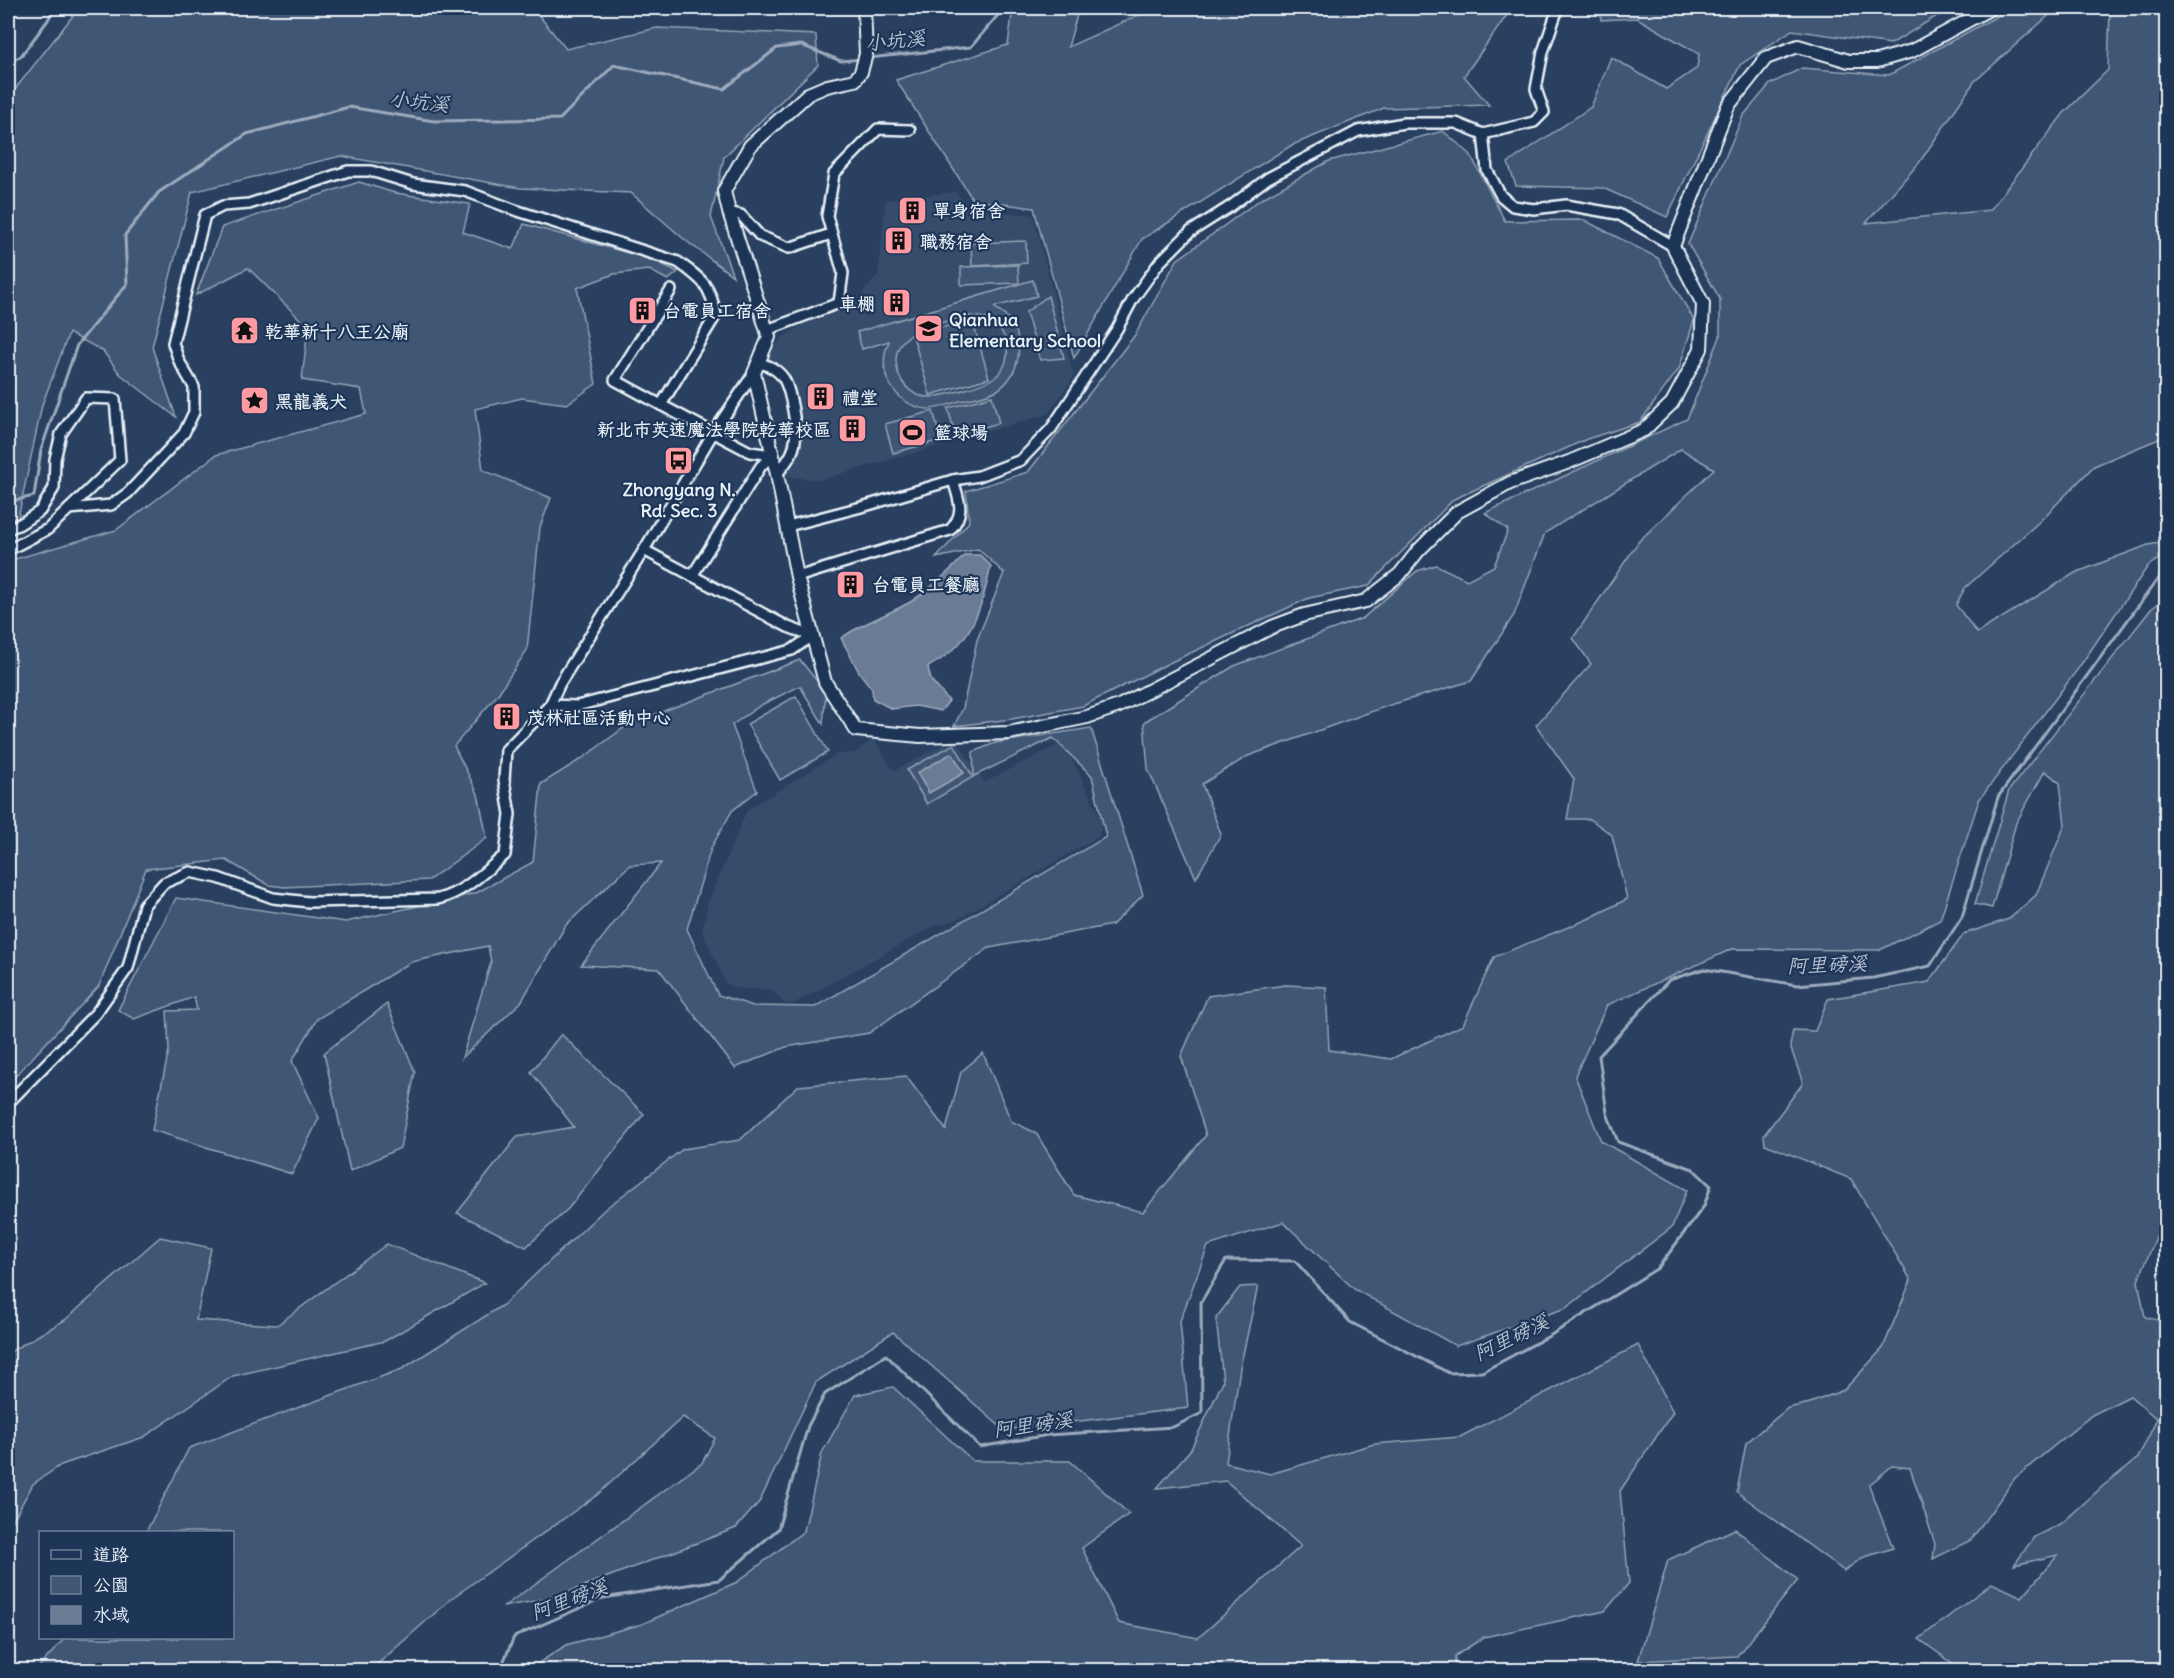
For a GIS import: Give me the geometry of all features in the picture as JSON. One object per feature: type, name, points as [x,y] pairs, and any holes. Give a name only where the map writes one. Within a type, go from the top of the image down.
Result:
[{"type":"street","points":[[8,1103],[96,1013],[128,968],[144,905],[164,883],[190,872],[218,878],[273,898],[309,902],[438,899],[454,895],[505,855],[510,814],[504,780],[506,750],[550,705],[560,683],[755,368],[769,337],[724,191],[750,146],[808,94],[827,86],[855,80],[861,72],[864,60],[864,8]]},
{"type":"street","points":[[788,526],[953,480],[979,476],[1021,460],[1051,429],[1117,329],[1133,299],[1159,263],[1190,232],[1231,206],[1268,178],[1358,131],[1404,123],[1456,123],[1483,134],[1534,122],[1544,111],[1536,89],[1543,52],[1558,8]]},
{"type":"street","points":[[1673,246],[1728,106],[1766,58],[1798,46],[1849,61],[1877,61],[1911,51],[1991,8]]},
{"type":"street","points":[[767,330],[839,303],[843,273],[827,216],[834,174],[878,129],[910,130]]},
{"type":"street","points":[[755,368],[797,577],[812,636],[825,682],[856,730],[920,736],[1010,733],[1087,717],[1119,706],[1272,627],[1304,615],[1366,601],[1400,574],[1418,551],[1457,512],[1510,483],[1569,462],[1644,430],[1672,403],[1701,349],[1703,304],[1673,246],[1618,214],[1566,205],[1534,209],[1513,206],[1502,196],[1487,170],[1483,134]]},
{"type":"street","points":[[69,509],[111,505],[128,493],[184,434],[194,412],[194,387],[172,343],[205,215],[223,206],[249,204],[348,171],[370,171],[413,184],[465,191],[515,210],[678,262],[701,278],[712,296],[716,315],[661,405]]},
{"type":"street","points":[[729,212],[741,215],[760,236],[789,248],[831,234]]},
{"type":"street","points":[[671,290],[615,380],[750,452],[773,455]]},
{"type":"street","points":[[755,368],[761,363],[772,367],[784,379],[793,411],[795,440],[790,457],[777,474]]},
{"type":"street","points":[[8,529],[20,525],[40,511],[54,488],[55,459],[61,434],[86,398],[115,399],[120,460],[48,529],[8,550]]},
{"type":"street","points":[[692,576],[761,466],[773,455]]},
{"type":"street","points":[[797,577],[950,530],[958,522],[961,508],[953,480]]},
{"type":"street","points":[[644,550],[788,627],[812,636]]},
{"type":"street","points":[[550,705],[577,706],[781,653],[792,650],[812,636]]},
{"type":"shaded area","name":"Qianhua Elementary School","points":[[956,192],[970,209],[1033,215],[1074,376],[1048,414],[819,480],[785,476],[796,463],[800,439],[797,411],[786,377],[765,356],[783,337],[806,322],[852,305],[878,275],[886,200]]},
{"type":"shaded area","points":[[955,738],[985,782],[1063,742],[1103,822],[1099,836],[958,919],[932,927],[795,1003],[785,1004],[772,990],[734,988],[726,983],[702,932],[708,903],[747,810],[837,754],[854,753],[874,739],[894,771]]},
{"type":"green space","points":[[79,8],[533,8],[566,49],[657,28],[816,35],[818,65],[724,157],[711,217],[733,276],[685,240],[631,193],[520,188],[341,156],[192,192],[152,347],[176,417],[120,374],[103,351],[69,333],[42,405],[18,518],[8,519],[8,98]]},
{"type":"green space","points":[[1013,8],[1079,8],[1068,47],[1154,8],[1512,8],[1464,76],[1489,105],[1384,108],[1292,145],[1142,239],[1074,358],[1034,208],[973,200],[896,80],[1008,45]]},
{"type":"green space","points":[[1601,8],[1950,8],[1891,44],[1792,30],[1740,65],[1667,217],[1603,188],[1516,186],[1508,163],[1591,107],[1611,57],[1666,89],[1697,68],[1699,54],[1637,18],[1601,20]]},
{"type":"green space","points":[[2012,8],[2057,8],[1974,82],[1919,163],[1866,223],[1990,210],[2064,113],[2108,70],[2110,8],[2166,8],[2166,436],[2094,466],[2040,521],[1965,588],[1956,605],[1977,633],[2075,573],[2148,545],[2166,542],[2166,554],[2148,566],[2080,666],[1979,800],[1940,920],[1880,950],[1732,949],[1607,1005],[1575,1076],[1601,1141],[1687,1190],[1672,1227],[1566,1308],[1456,1346],[1354,1289],[1283,1222],[1208,1246],[1180,1321],[1188,1408],[1004,1430],[893,1332],[816,1382],[760,1501],[736,1528],[555,1597],[503,1607],[702,1463],[715,1438],[683,1417],[597,1495],[452,1598],[371,1670],[36,1670],[64,1639],[234,1639],[234,1531],[147,1531],[189,1448],[402,1369],[503,1305],[605,1209],[683,1149],[740,1140],[798,1086],[906,1076],[946,1130],[961,1072],[983,1053],[1011,1121],[1036,1133],[1074,1195],[1143,1212],[1206,1135],[1181,1056],[1208,996],[1285,985],[1326,987],[1329,1050],[1391,1059],[1463,1025],[1494,957],[1588,919],[1627,899],[1612,835],[1590,819],[1567,819],[1574,779],[1536,725],[1591,664],[1573,638],[1639,541],[1714,469],[1681,449],[1545,533],[1514,615],[1471,681],[1387,706],[1248,756],[1202,784],[1221,834],[1196,878],[1148,769],[1144,722],[1234,666],[1363,618],[1417,571],[1436,565],[1467,580],[1494,566],[1508,530],[1485,513],[1687,419],[1720,337],[1720,299],[1688,244],[1743,116],[1770,84],[1802,68],[1889,75]]},
{"type":"green space","points":[[1443,131],[1470,154],[1505,221],[1584,220],[1658,258],[1694,320],[1679,369],[1640,422],[1587,439],[1454,499],[1368,586],[1309,598],[1083,706],[1012,719],[954,726],[963,708],[977,640],[1004,573],[978,549],[936,558],[969,522],[966,491],[1028,472],[1135,335],[1177,260],[1261,199],[1329,161]]},
{"type":"green space","points":[[359,182],[395,193],[470,204],[463,232],[513,249],[524,224],[653,260],[678,272],[668,280],[649,270],[614,274],[577,288],[596,384],[567,404],[522,398],[475,409],[483,470],[551,498],[540,527],[527,650],[498,694],[454,746],[478,794],[487,838],[429,880],[284,887],[269,885],[226,860],[146,869],[99,986],[8,1084],[8,561],[116,530],[216,455],[366,414],[361,389],[302,380],[308,327],[248,268],[196,295],[222,227]]},
{"type":"green space","points":[[1026,241],[1027,263],[972,266],[971,243]]},
{"type":"green space","points":[[1018,265],[1019,283],[961,285],[961,267]]},
{"type":"green space","points":[[1033,280],[1037,296],[994,307],[1012,323],[1018,343],[1017,363],[1007,382],[990,393],[936,408],[918,407],[901,398],[889,383],[886,374],[885,352],[889,341],[862,349],[857,332]],"holes":[[[970,316],[988,319],[995,324],[1005,338],[1007,355],[1001,371],[981,384],[944,395],[919,396],[911,391],[904,384],[896,366],[896,356],[905,339],[927,327]]]},
{"type":"green space","points":[[1048,296],[1064,358],[1040,360],[1026,312]]},
{"type":"green space","points":[[972,319],[989,378],[930,395],[913,336]]},
{"type":"green space","name":"籃球場","points":[[992,396],[999,423],[955,435],[948,408]]},
{"type":"green space","name":"籃球場","points":[[933,411],[941,440],[893,453],[885,424]]},
{"type":"green space","points":[[2166,598],[2166,1213],[2138,1281],[2145,1317],[2166,1322],[2166,1670],[1962,1670],[1919,1639],[1992,1583],[2022,1597],[2058,1555],[2014,1565],[2034,1537],[2062,1523],[2138,1458],[2157,1419],[2130,1396],[2092,1415],[2015,1478],[1971,1540],[1933,1559],[1935,1544],[1910,1468],[1892,1466],[1869,1485],[1893,1548],[1862,1558],[1844,1571],[1737,1492],[1746,1443],[1788,1408],[1810,1403],[1844,1390],[1883,1348],[1911,1280],[1851,1179],[1765,1144],[1764,1135],[1803,1083],[1790,1046],[1793,1030],[1815,1031],[1828,999],[1929,982],[1964,934],[2009,919],[2036,895],[2065,825],[2060,783],[2045,771],[2016,823],[1992,908],[1975,904],[2009,790],[2151,609]]},
{"type":"green space","points":[[800,660],[826,692],[823,724],[800,686],[761,705],[732,725],[757,791],[732,811],[711,848],[687,929],[718,995],[753,1006],[815,1007],[1106,837],[1092,776],[1053,738],[974,776],[973,752],[995,743],[1091,728],[1143,895],[1112,925],[989,948],[869,1033],[786,1047],[735,1068],[659,969],[581,965],[661,863],[630,865],[566,925],[521,1002],[462,1058],[491,962],[488,946],[411,962],[317,1019],[292,1061],[319,1118],[292,1174],[152,1130],[169,1050],[167,1011],[197,1010],[194,997],[134,1019],[118,1010],[176,898],[346,922],[476,893],[533,862],[541,784],[583,758],[629,724]]},
{"type":"green space","points":[[796,696],[828,752],[780,780],[747,724]]},
{"type":"green space","points":[[954,744],[973,777],[927,804],[907,770]]},
{"type":"green space","points":[[387,1004],[415,1072],[400,1148],[350,1171],[324,1053]]},
{"type":"green space","points":[[561,1034],[644,1114],[568,1209],[526,1247],[457,1213],[517,1137],[574,1127],[531,1072]]},
{"type":"green space","points":[[160,1237],[211,1248],[196,1320],[277,1325],[387,1244],[485,1283],[385,1341],[233,1376],[144,1437],[61,1465],[33,1484],[8,1529],[8,1353],[65,1320]]},
{"type":"green space","points":[[1258,1286],[1240,1368],[1226,1463],[1270,1474],[1374,1444],[1460,1437],[1638,1345],[1673,1412],[1620,1491],[1629,1583],[1605,1611],[1484,1637],[1455,1656],[1455,1670],[528,1670],[566,1645],[642,1624],[737,1582],[804,1531],[822,1453],[855,1395],[893,1387],[973,1461],[1070,1461],[1129,1514],[1082,1548],[1119,1623],[1198,1638],[1301,1546],[1226,1481],[1157,1488],[1191,1449],[1223,1381],[1216,1318],[1240,1287]]},
{"type":"green space","points":[[1735,1529],[1798,1580],[1737,1656],[1638,1661],[1668,1560]]},
{"type":"water","points":[[965,555],[980,555],[991,566],[972,626],[957,646],[928,667],[931,680],[949,701],[941,711],[916,706],[892,709],[873,699],[872,689],[859,672],[841,638],[858,627],[912,601],[940,580]]},
{"type":"water","points":[[952,753],[964,773],[929,793],[917,773]]},
{"type":"waterway","name":"小坑溪","points":[[8,63],[21,56],[48,20],[54,8]]},
{"type":"waterway","name":"小坑溪","points":[[869,58],[971,47],[1004,8]]},
{"type":"waterway","name":"小坑溪","points":[[8,502],[34,496],[41,450],[77,345],[127,284],[125,235],[159,192],[247,134],[349,107],[434,121],[560,119],[614,65],[724,89],[777,48],[801,45],[841,61],[862,59]]},
{"type":"waterway","name":"阿里磅溪","points":[[500,1670],[514,1637],[603,1598],[719,1580],[778,1529],[808,1426],[825,1394],[886,1355],[980,1447],[1048,1435],[1173,1427],[1202,1413],[1201,1302],[1226,1260],[1295,1261],[1350,1322],[1449,1373],[1482,1372],[1551,1335],[1658,1268],[1704,1206],[1711,1186],[1693,1169],[1618,1142],[1607,1113],[1599,1056],[1669,980],[1704,969],[1797,985],[1873,978],[1930,966],[1962,917],[1998,797],[2163,572],[2166,571]]},
{"type":"place","name":"單身宿舍","points":[[912,210]]},
{"type":"place","name":"職務宿舍","points":[[899,241]]},
{"type":"place","name":"車棚","points":[[896,303]]},
{"type":"place","name":"台電員工宿舍","points":[[642,310]]},
{"type":"place","name":"Qianhua Elementary School","points":[[928,329]]},
{"type":"place","name":"乾華新十八王公廟","points":[[244,331]]},
{"type":"place","name":"禮堂","points":[[821,397]]},
{"type":"place","name":"黑龍義犬","points":[[254,401]]},
{"type":"place","name":"新北市英速魔法學院乾華校區","points":[[852,429]]},
{"type":"place","name":"籃球場","points":[[913,432]]},
{"type":"place","name":"Zhongyang N. Rd. Sec. 3","points":[[679,460]]},
{"type":"place","name":"台電員工餐廳","points":[[851,584]]},
{"type":"place","name":"茂林社區活動中心","points":[[506,717]]}]
